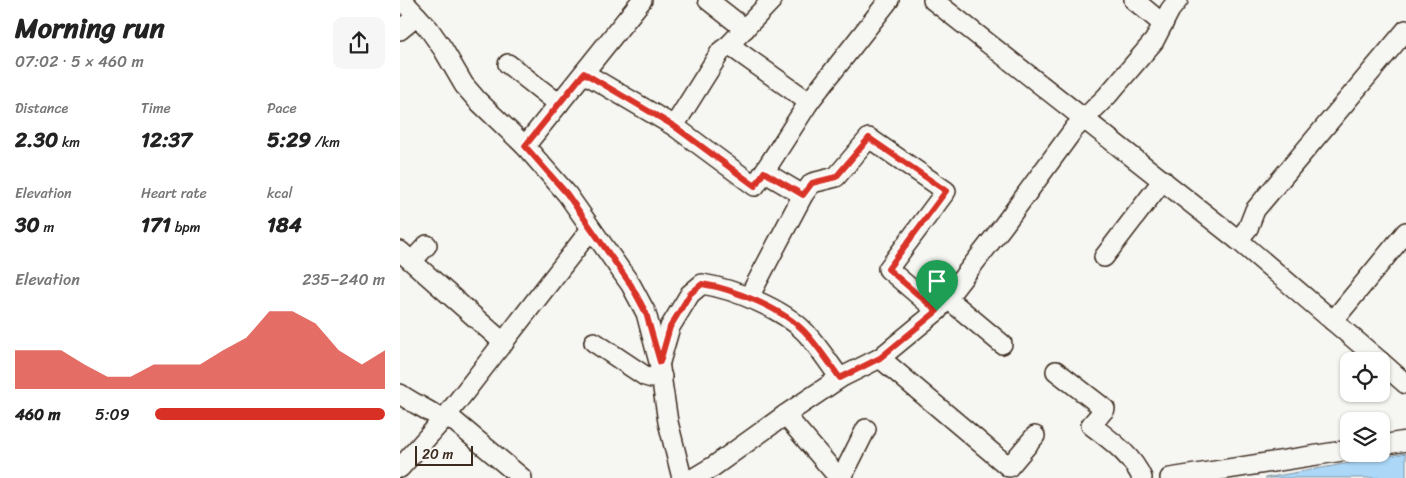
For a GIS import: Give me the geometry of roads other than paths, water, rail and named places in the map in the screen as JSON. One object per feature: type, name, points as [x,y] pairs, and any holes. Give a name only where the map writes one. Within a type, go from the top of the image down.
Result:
[{"type":"street","points":[[402,0],[429,29],[464,85],[525,146],[567,194],[631,285],[646,313],[661,370],[668,422],[682,478]]},
{"type":"street","points":[[708,0],[745,29]]},
{"type":"street","points":[[674,126],[721,51],[772,0]]},
{"type":"street","points":[[584,73],[674,126],[755,186],[809,102],[889,0]]},
{"type":"street","points":[[933,0],[1238,240],[1369,352]]},
{"type":"street","points":[[1134,0],[1163,24]]},
{"type":"street","points":[[694,478],[719,472],[785,415],[840,378],[880,358],[942,305],[1074,129],[1107,96],[1154,41],[1170,10],[1178,0]]},
{"type":"street","points":[[525,146],[638,2]]},
{"type":"street","points":[[400,30],[417,16]]},
{"type":"street","points":[[1238,240],[1248,228],[1255,210],[1406,30]]},
{"type":"street","points":[[729,45],[809,102]]},
{"type":"street","points":[[508,64],[559,104]]},
{"type":"street","points":[[748,297],[803,195],[812,183],[836,177],[869,138],[946,191],[888,269],[1002,344]]},
{"type":"street","points":[[764,172],[803,195]]},
{"type":"street","points":[[1104,257],[1163,180]]},
{"type":"street","points":[[403,460],[445,418],[591,229]]},
{"type":"street","points":[[1333,321],[1406,232]]},
{"type":"street","points":[[427,245],[406,256],[504,342]]},
{"type":"street","points":[[594,342],[645,376],[652,378],[661,370],[670,327],[690,294],[702,284],[748,297],[789,319],[805,332],[840,378]]},
{"type":"street","points":[[880,358],[1009,467],[1035,436]]},
{"type":"street","points":[[1390,370],[1406,384]]},
{"type":"street","points":[[1056,371],[1104,409],[1091,425],[1126,453],[1139,470],[1142,478]]},
{"type":"street","points":[[400,394],[416,405],[445,418],[522,478]]},
{"type":"street","points":[[785,415],[834,472],[840,476],[845,471],[866,429]]},
{"type":"street","points":[[1390,444],[1406,441]]},
{"type":"street","points":[[1170,478],[1340,451]]},
{"type":"water","points":[[1406,453],[1406,478],[1265,478],[1355,462],[1390,462],[1390,456]]}]
